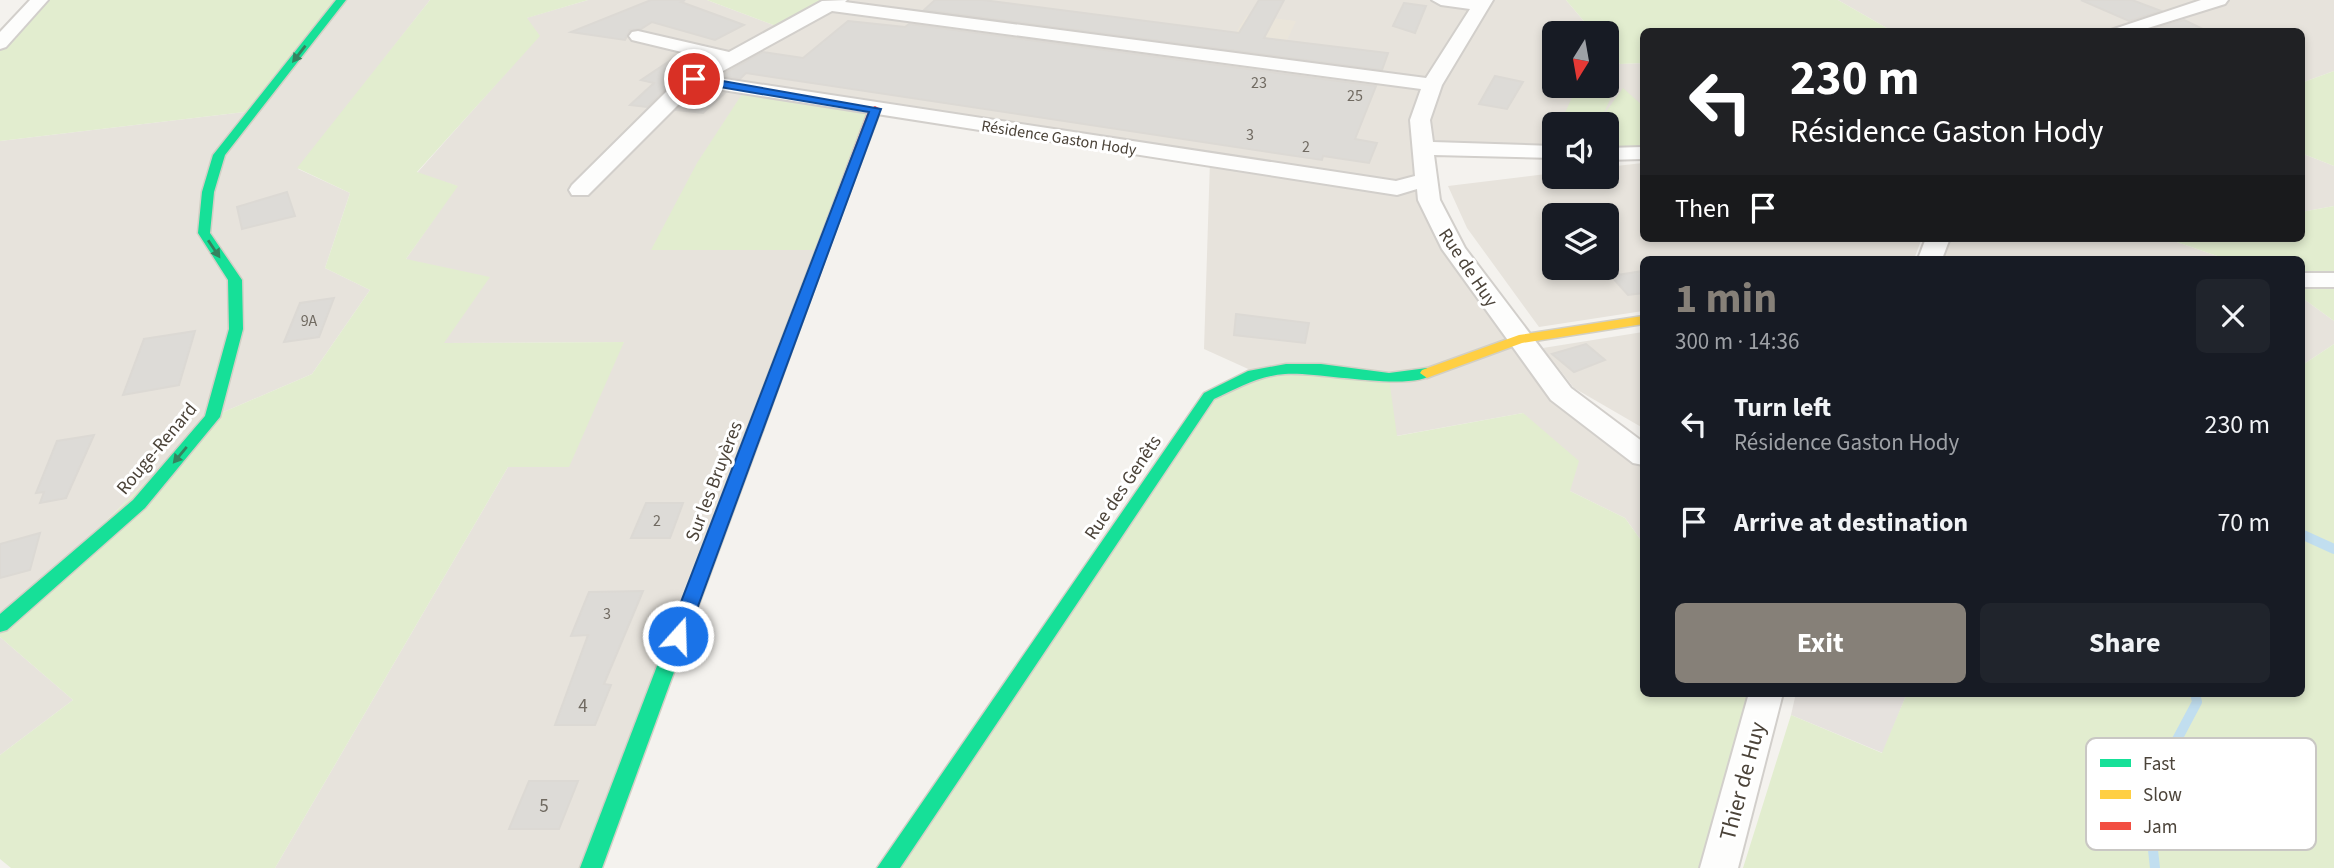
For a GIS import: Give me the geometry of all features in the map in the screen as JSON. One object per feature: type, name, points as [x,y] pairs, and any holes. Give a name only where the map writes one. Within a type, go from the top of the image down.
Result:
[{"type":"street","points":[[0,43],[39,0]]},
{"type":"street","name":"Rouge-Renard","points":[[0,625],[139,504],[212,417],[236,329],[235,280],[204,233],[208,192],[219,155],[341,0]]},
{"type":"street","points":[[1441,0],[1482,3]]},
{"type":"street","points":[[2127,28],[2219,0]]},
{"type":"street","points":[[580,190],[676,93],[694,79],[833,2],[1432,85]]},
{"type":"street","name":"Rue de Huy","points":[[1482,3],[1432,85],[1420,120],[1425,180],[1437,219],[1454,249],[1519,340]]},
{"type":"street","points":[[638,36],[729,58]]},
{"type":"street","name":"Résidence Gaston Hody","points":[[694,79],[1397,188],[1425,180]]},
{"type":"street","name":"Sur les Bruyères","points":[[591,868],[875,109]]},
{"type":"street","points":[[1422,148],[1542,152]]},
{"type":"street","points":[[1619,154],[1640,153]]},
{"type":"street","points":[[2305,280],[2334,280]]},
{"type":"street","points":[[1640,320],[1519,340],[1561,394],[1640,454]]},
{"type":"street","name":"Rue des Genêts","points":[[888,868],[1209,396],[1253,374],[1286,369],[1321,369],[1389,378],[1428,373],[1519,340]]},
{"type":"street","name":"Thier de Huy","points":[[1719,868],[1765,697]]},
{"type":"shaded area","points":[[341,0],[430,0],[298,169],[350,193],[325,268],[370,290],[312,374],[212,417],[0,625],[0,141],[253,111]]},
{"type":"shaded area","points":[[588,0],[707,0],[784,29],[838,0],[1566,0],[1584,21],[1542,21],[1542,98],[1619,98],[1619,63],[1640,63],[1640,151],[1619,134],[1619,112],[1542,112],[1542,152],[1422,148],[1429,200],[1561,394],[1640,454],[1640,539],[1625,518],[1570,491],[1523,413],[1396,436],[1204,349],[1210,160],[875,109],[591,868],[275,868],[508,467],[624,342],[444,343],[406,259],[457,186],[417,173],[539,36],[526,18]]},
{"type":"shaded area","points":[[1838,0],[2334,0],[2334,71],[2305,82],[2305,28],[1887,28]]},
{"type":"shaded area","points":[[1247,15],[1296,21],[1276,64],[1221,56]]},
{"type":"shaded area","points":[[2305,155],[2334,166],[2334,206],[2305,211]]},
{"type":"shaded area","points":[[1640,163],[1640,242],[1920,242],[1915,256],[1640,256],[1640,311],[1539,327],[1467,228],[1448,186],[1542,174],[1542,189],[1619,189],[1619,166]]},
{"type":"shaded area","points":[[1936,242],[2177,242],[2217,256],[1931,256]]},
{"type":"shaded area","points":[[2305,300],[2334,321],[2334,344],[2305,363]]},
{"type":"shaded area","points":[[1640,332],[1640,426],[1574,388],[1543,348]]},
{"type":"shaded area","points":[[0,637],[73,700],[0,755]]},
{"type":"shaded area","points":[[1795,697],[1905,697],[1883,753],[1791,715]]},
{"type":"green space","points":[[39,0],[341,0],[253,111],[0,141],[0,43]]},
{"type":"green space","points":[[430,0],[588,0],[527,18],[540,36],[417,172],[458,186],[406,259],[490,277],[444,343],[624,342],[569,467],[508,467],[275,868],[11,868],[0,859],[0,755],[73,700],[0,637],[0,625],[212,417],[312,374],[370,290],[325,268],[350,193],[297,168]]},
{"type":"green space","points":[[707,0],[838,0],[784,29]]},
{"type":"green space","points":[[1566,0],[1838,0],[1887,28],[1640,28],[1640,63],[1620,64],[1619,21],[1584,21]]},
{"type":"green space","points":[[2334,71],[2334,166],[2305,155],[2305,82]]},
{"type":"green space","points":[[746,88],[875,109],[822,250],[651,250],[697,163]]},
{"type":"green space","points":[[1623,88],[1640,103],[1640,153],[1619,154],[1619,112],[1606,112],[1616,98],[1619,98]]},
{"type":"green space","points":[[1572,98],[1611,98],[1604,112],[1565,112]]},
{"type":"green space","points":[[2334,206],[2334,321],[2305,300],[2305,256],[2217,256],[2177,242],[2305,242],[2305,211]]},
{"type":"green space","points":[[2334,344],[2334,868],[1743,868],[1791,715],[1882,753],[1905,697],[2305,697],[2305,363]]},
{"type":"green space","points":[[1253,374],[1389,378],[1397,436],[1523,413],[1579,461],[1570,491],[1625,518],[1640,539],[1640,697],[1759,697],[1719,868],[888,868],[1209,396]]},
{"type":"building","points":[[651,0],[685,0],[681,2],[744,25],[715,40],[652,22],[641,29],[630,30],[625,40],[571,32]]},
{"type":"building","points":[[935,0],[983,0],[1239,33],[1259,0],[1284,0],[1264,38],[1388,53],[1382,70],[924,10]]},
{"type":"building","points":[[2081,0],[2132,0],[2161,11],[2129,21]]},
{"type":"building","points":[[1404,3],[1426,6],[1415,33],[1393,26]]},
{"type":"building","points":[[2184,20],[2201,28],[2157,28]]},
{"type":"building","points":[[848,21],[905,27],[909,24],[1376,86],[1355,139],[1377,143],[1369,163],[1323,156],[1322,160],[746,73],[740,79],[720,76],[763,52],[803,58]]},
{"type":"building","points":[[680,54],[708,61],[668,87],[647,107],[630,105],[654,83],[641,80]]},
{"type":"building","points":[[1495,76],[1523,82],[1507,109],[1479,104]]},
{"type":"building","points":[[698,89],[725,93],[703,113],[676,110]]},
{"type":"building","points":[[287,192],[295,216],[242,229],[237,207]]},
{"type":"building","points":[[1640,271],[1640,293],[1628,295],[1615,280],[1619,280],[1619,275]]},
{"type":"building","points":[[334,298],[319,337],[284,342],[300,303]]},
{"type":"building","points":[[1236,314],[1309,323],[1305,343],[1234,335]]},
{"type":"building","points":[[195,331],[179,385],[123,395],[144,339]]},
{"type":"building","points":[[1586,344],[1605,360],[1574,372],[1552,354]]},
{"type":"building","points":[[94,435],[66,498],[40,503],[44,492],[36,493],[57,441]]},
{"type":"building","points":[[646,503],[683,503],[670,538],[631,538]]},
{"type":"building","points":[[40,533],[30,570],[0,578],[0,544]]},
{"type":"building","points":[[643,591],[604,684],[611,685],[595,725],[555,725],[588,635],[571,636],[589,592]]},
{"type":"building","points":[[529,781],[578,781],[559,829],[509,829]]},
{"type":"waterway","points":[[2305,536],[2334,549]]},
{"type":"waterway","points":[[2178,738],[2197,702],[2196,697]]},
{"type":"waterway","points":[[2153,850],[2155,868]]},
{"type":"traffic: fast","points":[[0,625],[139,504],[212,417],[236,329],[235,280],[204,233],[208,192],[219,155],[341,0]]},
{"type":"traffic: fast","points":[[888,868],[1209,396],[1253,374],[1286,369],[1321,369],[1389,378],[1427,373]]},
{"type":"traffic: fast","points":[[591,868],[755,430]]},
{"type":"traffic: slow","points":[[755,430],[834,218]]},
{"type":"traffic: slow","points":[[1427,373],[1519,339],[1640,320]]},
{"type":"traffic: jam","points":[[834,218],[875,109]]},
{"type":"route","points":[[678,636],[875,109],[694,79]]}]
